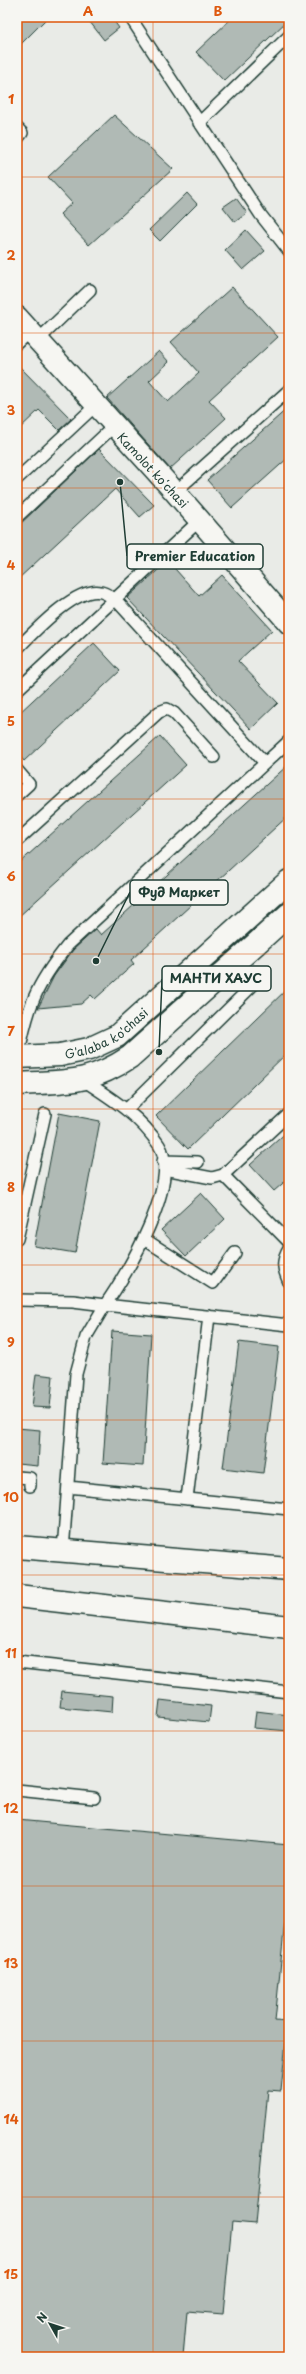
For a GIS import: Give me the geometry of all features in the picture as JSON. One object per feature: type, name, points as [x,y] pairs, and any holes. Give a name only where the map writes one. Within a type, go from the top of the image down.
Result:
[{"type":"main road","name":"G'alaba ko'chasi","points":[[18,1057],[60,1055],[89,1050],[117,1036],[289,882]]},
{"type":"main road","name":"G'alaba ko'chasi","points":[[17,1084],[83,1080],[109,1070],[130,1057],[289,914]]},
{"type":"main road","points":[[17,1547],[289,1570]]},
{"type":"main road","points":[[17,1596],[289,1627]]},
{"type":"street","name":"Kamolot koʻchasi","points":[[25,333],[175,492],[289,623]]},
{"type":"lane","points":[[130,17],[260,214],[289,251]]},
{"type":"lane","points":[[199,123],[289,36]]},
{"type":"lane","points":[[17,128],[22,134],[17,139]]},
{"type":"lane","points":[[25,333],[90,290]]},
{"type":"lane","points":[[175,492],[289,390]]},
{"type":"lane","points":[[17,479],[95,406]]},
{"type":"lane","points":[[17,517],[114,426]]},
{"type":"lane","points":[[17,690],[200,520]]},
{"type":"lane","points":[[17,649],[78,596],[93,592],[102,592],[115,599],[265,763]]},
{"type":"lane","points":[[17,841],[159,712],[167,709],[174,713],[214,758]]},
{"type":"lane","points":[[18,1057],[31,1000],[46,972],[68,945],[289,741]]},
{"type":"lane","points":[[17,770],[30,784],[17,795]]},
{"type":"lane","points":[[127,1109],[257,981]]},
{"type":"lane","points":[[63,1551],[76,1374],[86,1337],[126,1275],[144,1239],[159,1196],[164,1165],[160,1147],[127,1109],[83,1080]]},
{"type":"lane","points":[[17,1239],[45,1114]]},
{"type":"lane","points":[[164,1165],[212,1178],[223,1175],[289,1114]]},
{"type":"lane","points":[[164,1165],[198,1162]]},
{"type":"lane","points":[[223,1175],[289,1242]]},
{"type":"lane","points":[[144,1239],[213,1283],[235,1253]]},
{"type":"lane","points":[[289,1249],[284,1257],[282,1266],[289,1282]]},
{"type":"lane","points":[[17,1300],[73,1301],[289,1325]]},
{"type":"lane","points":[[187,1499],[209,1316]]},
{"type":"lane","points":[[17,1477],[30,1478],[30,1486]]},
{"type":"lane","points":[[68,1487],[289,1510]]},
{"type":"lane","points":[[17,1662],[289,1692]]},
{"type":"lane","points":[[17,1790],[94,1798]]},
{"type":"building","points":[[17,17],[48,17],[17,48]]},
{"type":"building","points":[[86,17],[111,17],[119,28],[104,40]]},
{"type":"building","points":[[233,17],[289,17],[289,19],[224,81],[196,52]]},
{"type":"building","points":[[114,115],[173,169],[89,245],[60,214],[72,203],[48,177]]},
{"type":"building","points":[[187,193],[197,204],[160,241],[149,230]]},
{"type":"building","points":[[236,198],[247,213],[235,222],[223,207]]},
{"type":"building","points":[[246,230],[265,251],[243,270],[225,250]]},
{"type":"building","points":[[232,287],[278,337],[209,400],[226,418],[170,469],[107,398],[159,351],[169,362],[149,381],[168,402],[199,373],[171,342]]},
{"type":"building","points":[[17,364],[71,419],[59,430],[39,410],[17,431]]},
{"type":"building","points":[[289,407],[289,457],[232,508],[207,480]]},
{"type":"building","points":[[99,449],[154,505],[140,517],[115,489],[17,580],[17,527]]},
{"type":"building","points":[[168,561],[199,596],[222,575],[272,630],[238,661],[278,703],[251,729],[127,598]]},
{"type":"building","points":[[94,643],[120,671],[24,761],[17,753],[17,715]]},
{"type":"building","points":[[160,736],[186,765],[17,918],[17,865]]},
{"type":"building","points":[[289,764],[289,815],[131,960],[134,964],[95,999],[91,995],[81,1004],[38,1008],[54,976],[73,950],[96,929],[101,935]]},
{"type":"building","points":[[289,987],[289,1051],[188,1149],[156,1116]]},
{"type":"building","points":[[59,1113],[100,1121],[75,1253],[34,1246]]},
{"type":"building","points":[[289,1130],[289,1178],[274,1191],[250,1165]]},
{"type":"building","points":[[201,1193],[225,1219],[186,1256],[161,1230]]},
{"type":"building","points":[[112,1331],[151,1334],[143,1466],[103,1463]]},
{"type":"building","points":[[239,1342],[279,1347],[263,1473],[223,1468]]},
{"type":"building","points":[[36,1374],[53,1376],[50,1408],[32,1407]]},
{"type":"building","points":[[17,1428],[40,1430],[38,1466],[17,1464]]},
{"type":"building","points":[[62,1691],[113,1696],[112,1712],[60,1707]]},
{"type":"building","points":[[160,1700],[211,1706],[209,1722],[158,1717]]},
{"type":"building","points":[[256,1711],[289,1715],[289,1731],[254,1728]]},
{"type":"building","points":[[17,1820],[289,1845],[289,1880],[275,2021],[289,2022],[289,2041],[286,2041],[281,2091],[268,2090],[255,2224],[232,2222],[223,2314],[187,2311],[183,2357],[17,2357]]},
{"type":"place","name":"Premier Education","points":[[120,482]]},
{"type":"place","name":"Фуд Маркет","points":[[96,961]]},
{"type":"place","name":"МАНТИ ХАУС","points":[[159,1052]]}]
